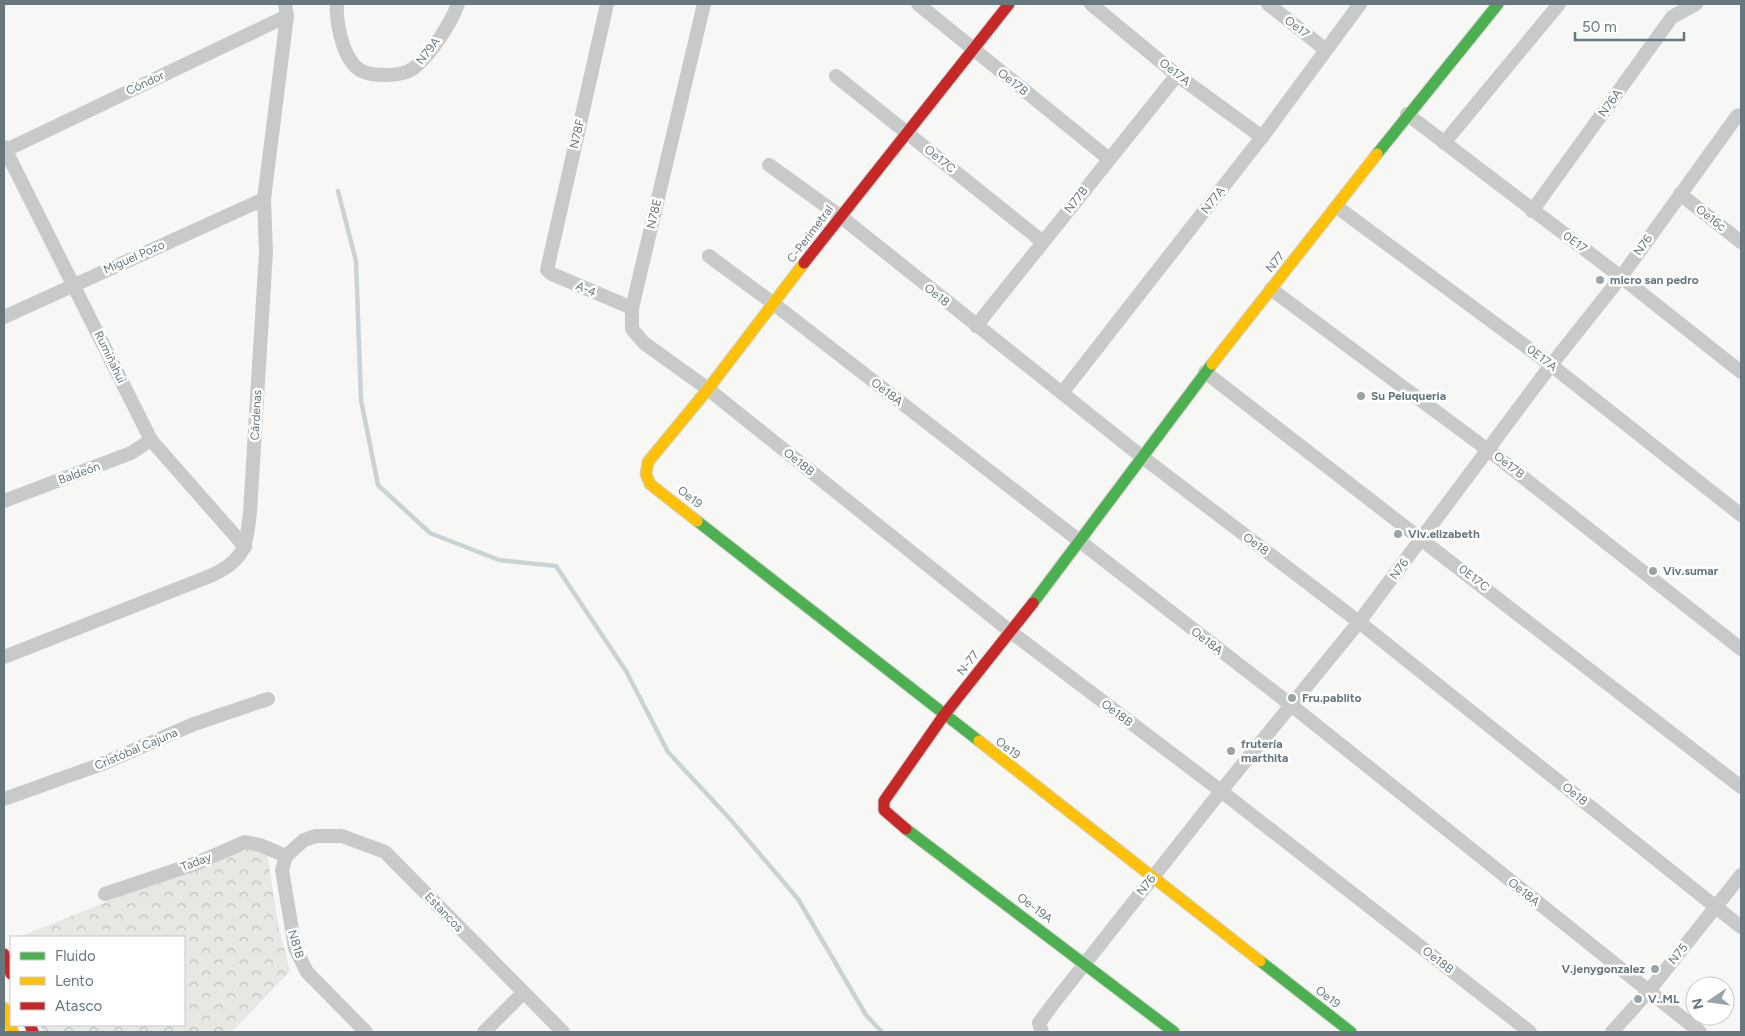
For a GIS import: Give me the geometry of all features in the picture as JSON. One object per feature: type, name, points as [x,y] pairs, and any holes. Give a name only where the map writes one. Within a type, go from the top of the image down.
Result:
[{"type":"street","name":"N79A","points":[[337,6],[339,32],[353,62],[362,72],[378,75],[396,75],[415,68],[452,19],[458,4]]},
{"type":"street","name":"N78F","points":[[547,264],[607,4]]},
{"type":"street","name":"N78E","points":[[704,4],[632,308],[632,330],[644,342],[708,389]]},
{"type":"street","name":"Oe17B","points":[[918,4],[1109,159]]},
{"type":"street","name":"C-Perimetral","points":[[650,484],[645,472],[650,458],[708,389],[840,216],[1009,4]]},
{"type":"street","name":"Oe17A","points":[[1090,4],[1177,75],[1262,137]]},
{"type":"street","name":"Oe17","points":[[1268,4],[1326,50]]},
{"type":"street","name":"N77A","points":[[1062,394],[1262,137],[1360,4]]},
{"type":"street","name":"N77","points":[[1078,541],[1205,372],[1338,207],[1407,114],[1498,4]]},
{"type":"street","points":[[1444,143],[1559,4]]},
{"type":"street","name":"N76A","points":[[1532,211],[1672,17],[1696,4]]},
{"type":"street","name":"Cóndor","points":[[4,149],[286,10]]},
{"type":"street","name":"Cárdenas","points":[[245,547],[250,512],[265,261],[264,199],[286,10]]},
{"type":"street","name":"N77B","points":[[976,326],[1177,75]]},
{"type":"street","name":"Oe17C","points":[[836,76],[1043,242]]},
{"type":"street","name":"0E17","points":[[1407,114],[1621,277],[1741,372]]},
{"type":"street","name":"N76","points":[[1042,1032],[1039,1023],[1152,877],[1359,622],[1551,365],[1621,277],[1737,116],[1741,115]]},
{"type":"street","name":"Rumiñahui","points":[[4,149],[74,284],[151,440],[245,547]]},
{"type":"street","name":"Oe18","points":[[769,165],[840,216],[1141,456],[1359,622],[1741,927]]},
{"type":"street","name":"Oe16c","points":[[1680,194],[1741,242]]},
{"type":"street","name":"Miguel Pozo","points":[[4,317],[264,199]]},
{"type":"street","name":"0E17A","points":[[1338,207],[1551,365],[1741,515]]},
{"type":"street","name":"Oe18A","points":[[708,256],[774,304],[1291,705],[1700,1032]]},
{"type":"street","name":"A-4","points":[[547,264],[547,270],[552,274],[632,308]]},
{"type":"street","name":"Oe17B","points":[[1271,289],[1488,449],[1741,649]]},
{"type":"street","name":"0E17C","points":[[1205,372],[1422,538],[1741,787]]},
{"type":"street","name":"Oe18B","points":[[708,389],[1010,632],[1221,791],[1530,1032]]},
{"type":"street","name":"Baldeón","points":[[4,501],[131,454],[151,440]]},
{"type":"street","name":"Oe19","points":[[650,484],[1351,1032]]},
{"type":"street","name":"N-77","points":[[883,805],[886,796],[944,715],[1010,632],[1078,541]]},
{"type":"street","points":[[4,657],[224,570],[239,558],[245,547]]},
{"type":"street","name":"Cristóbal Cajuna","points":[[4,799],[102,764],[194,724],[268,699]]},
{"type":"street","name":"Oe-19A","points":[[883,805],[890,818],[1085,963],[1174,1032]]},
{"type":"street","name":"Estancos","points":[[286,856],[304,840],[316,836],[342,836],[385,852],[563,1032]]},
{"type":"street","name":"Taday","points":[[105,894],[197,862],[244,842],[260,845],[286,856]]},
{"type":"street","name":"N81B","points":[[286,856],[282,870],[284,889],[289,921],[300,962],[307,972],[366,1032]]},
{"type":"street","name":"N75","points":[[1612,1032],[1648,992],[1741,875]]},
{"type":"street","points":[[4,954],[10,971]]},
{"type":"street","points":[[484,1032],[523,993]]},
{"type":"street","points":[[4,1008],[10,1024]]},
{"type":"green space","points":[[243,847],[267,851],[278,925],[290,971],[232,1032],[43,1032],[40,1026],[185,1026],[185,936],[21,936]]},
{"type":"waterway","points":[[338,191],[356,261],[361,400],[378,485],[430,533],[499,560],[556,566],[626,671],[668,752],[730,819],[798,899],[866,1015],[882,1032]]},
{"type":"traffic: fast","points":[[1377,154],[1498,4]]},
{"type":"traffic: fast","points":[[1033,603],[1212,364]]},
{"type":"traffic: fast","points":[[697,521],[979,741]]},
{"type":"traffic: fast","points":[[906,829],[1174,1032]]},
{"type":"traffic: fast","points":[[1260,961],[1351,1032]]},
{"type":"traffic: slow","points":[[1212,364],[1377,154]]},
{"type":"traffic: slow","points":[[697,521],[650,484],[646,474],[648,462],[708,389],[804,263]]},
{"type":"traffic: slow","points":[[979,741],[1260,961]]},
{"type":"traffic: slow","points":[[4,1008],[10,1024]]},
{"type":"traffic: slow","points":[[11,1026],[13,1032]]},
{"type":"traffic: jam","points":[[804,263],[1009,4]]},
{"type":"traffic: jam","points":[[906,829],[884,810],[884,801],[944,715],[1033,603]]},
{"type":"traffic: jam","points":[[4,954],[10,971]]},
{"type":"traffic: jam","points":[[30,1026],[33,1032]]},
{"type":"place","name":"micro san pedro","points":[[1600,280]]},
{"type":"place","name":"Su Peluqueria","points":[[1361,396]]},
{"type":"place","name":"Viv.elizabeth","points":[[1398,534]]},
{"type":"place","name":"Viv.sumar","points":[[1653,571]]},
{"type":"place","name":"Fru.pablito","points":[[1292,698]]},
{"type":"place","name":"frutería marthita","points":[[1231,751]]},
{"type":"place","name":"V.jenygonzalez","points":[[1655,969]]},
{"type":"place","name":"V..ML","points":[[1638,999]]}]
